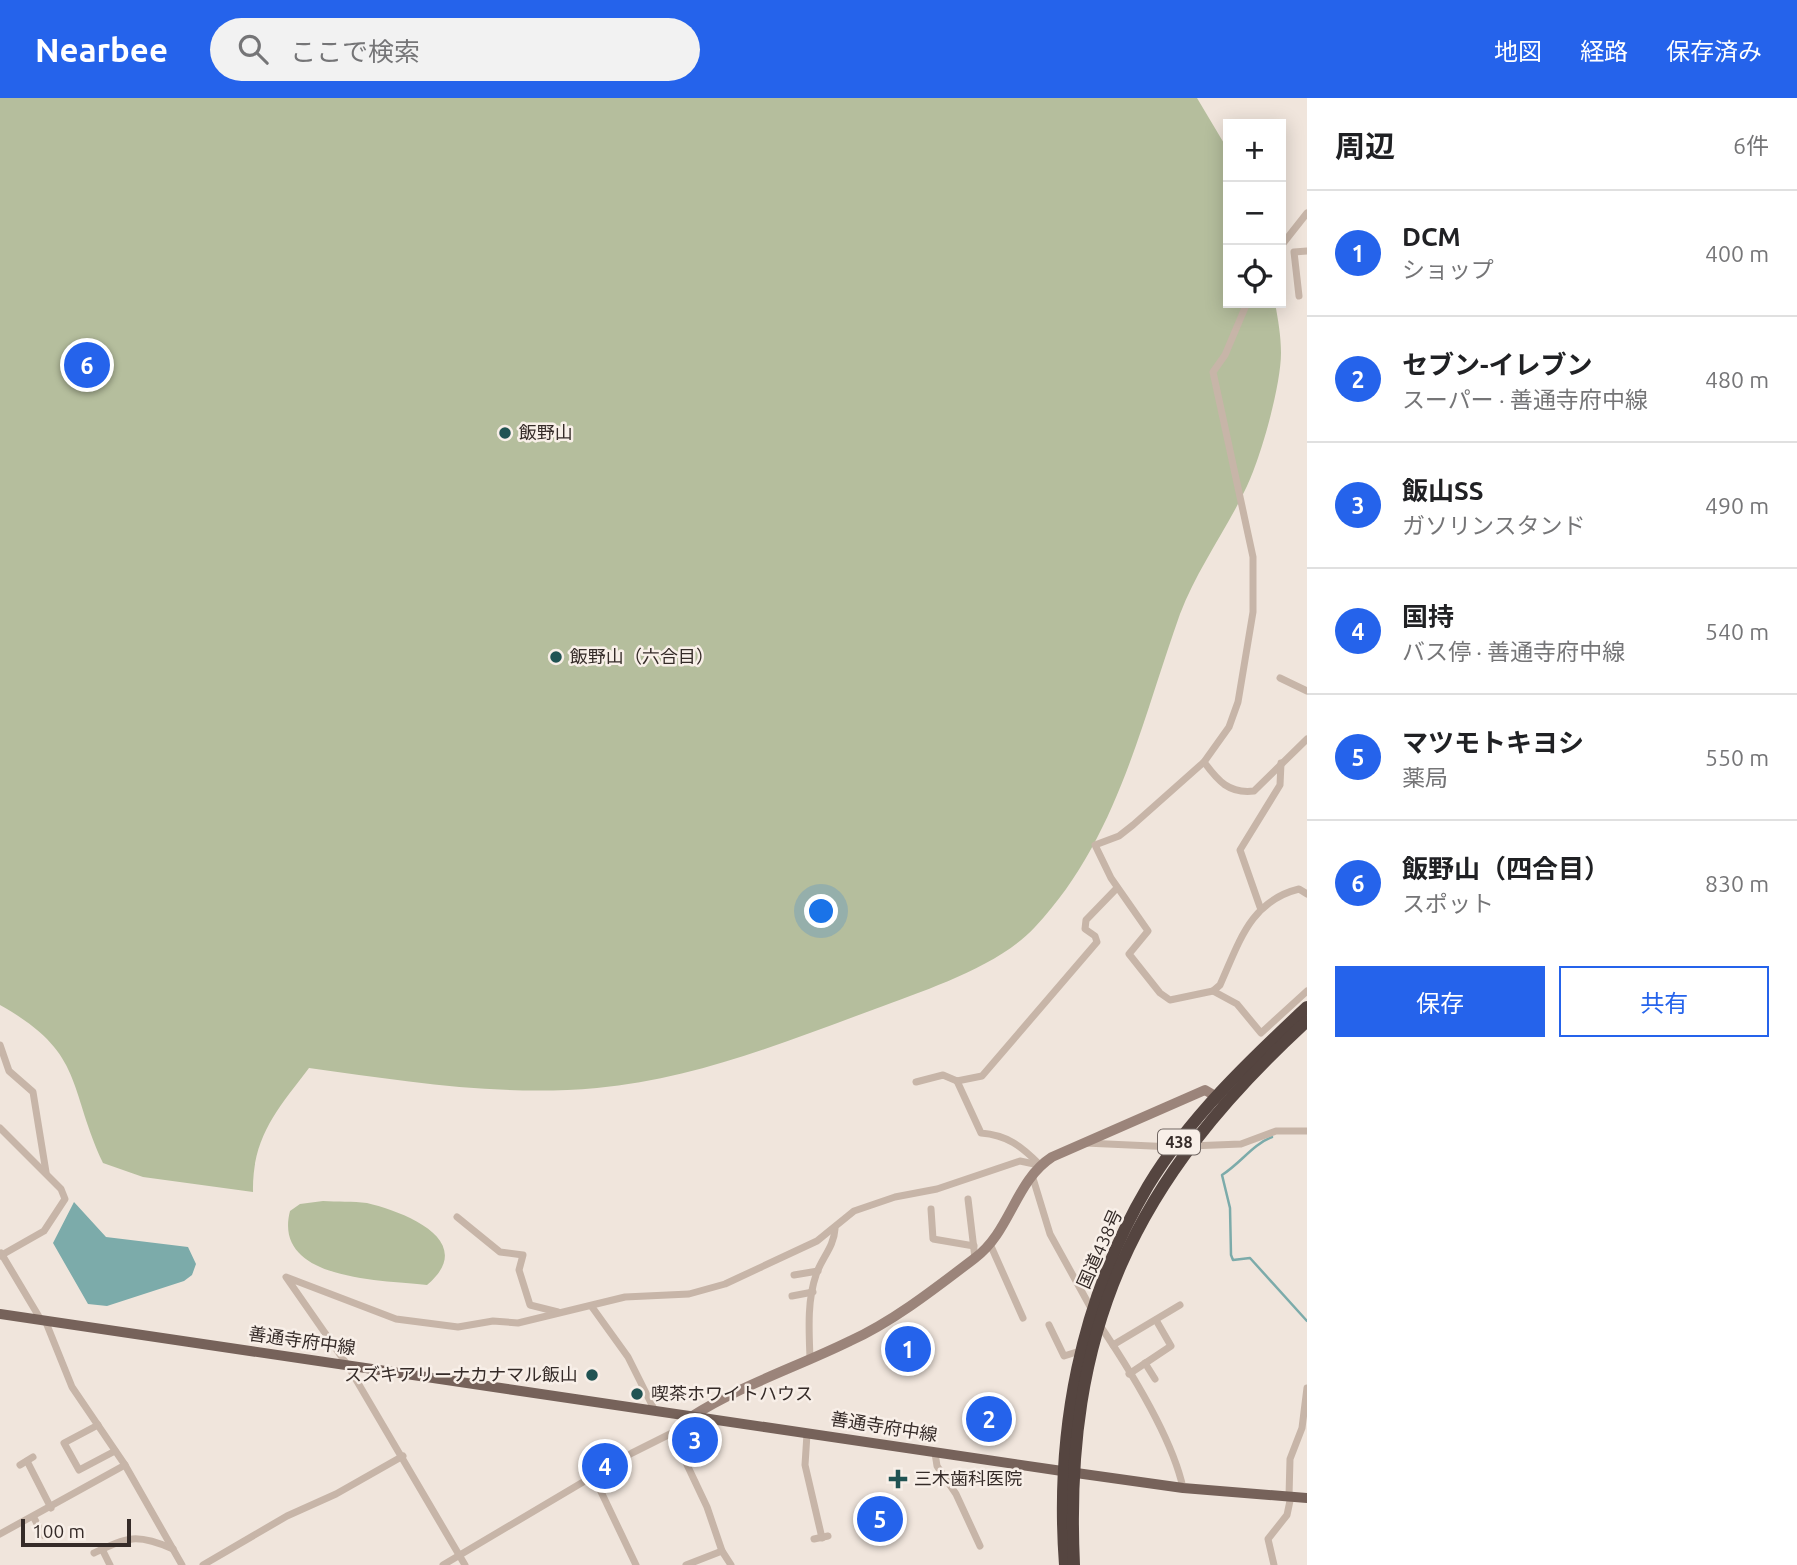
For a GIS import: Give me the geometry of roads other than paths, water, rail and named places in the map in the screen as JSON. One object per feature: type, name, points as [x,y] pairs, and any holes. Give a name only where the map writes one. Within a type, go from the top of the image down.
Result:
[{"type":"highway","name":"国道438号","points":[[1074,1565],[1066,1427],[1080,1351],[1095,1317],[1118,1243],[1149,1185],[1307,1006]]},
{"type":"highway","name":"国道438号","points":[[1065,1565],[1068,1472],[1095,1317]]},
{"type":"main road","name":"善通寺府中線","points":[[0,1314],[1068,1472],[1183,1488],[1307,1498]]},
{"type":"street","points":[[1282,245],[1306,216]]},
{"type":"street","points":[[1299,296],[1294,252],[1307,251]]},
{"type":"street","points":[[1245,308],[1225,355],[1213,372],[1217,402],[1251,541],[1254,612],[1238,702],[1229,727],[1205,762],[1126,831],[1095,845],[1117,888],[1148,932],[1129,954],[1160,993],[1170,1000],[1213,991],[1220,985],[1260,907],[1299,889],[1307,894]]},
{"type":"street","points":[[1280,678],[1307,691]]},
{"type":"street","points":[[1205,762],[1222,784],[1241,793],[1254,791],[1307,739]]},
{"type":"street","points":[[1260,907],[1240,850],[1280,785],[1281,763]]},
{"type":"street","points":[[916,1082],[943,1075],[957,1081],[982,1076],[1097,942],[1096,936],[1086,929],[1086,920],[1117,888]]},
{"type":"street","points":[[1213,991],[1237,1004],[1261,1032],[1299,1018],[1307,990]]},
{"type":"street","points":[[0,1045],[14,1078],[33,1092],[46,1172]]},
{"type":"street","points":[[957,1081],[981,1133],[1013,1140],[1040,1166]]},
{"type":"street","points":[[443,1565],[594,1478],[632,1452],[672,1433],[691,1417],[750,1384],[863,1334],[975,1258],[990,1244],[1040,1166],[1084,1143],[1205,1090],[1222,1100]]},
{"type":"street","points":[[0,1128],[61,1188],[65,1199],[44,1231],[1,1255],[43,1320],[72,1387],[125,1465],[182,1565]]},
{"type":"street","points":[[1084,1143],[1183,1147],[1241,1144],[1276,1131],[1307,1130]]},
{"type":"street","points":[[465,1565],[348,1366],[286,1277],[396,1319],[458,1327],[493,1321],[518,1323],[625,1297],[689,1294],[725,1284],[835,1229],[853,1211],[937,1189],[1020,1161],[1040,1166]]},
{"type":"street","points":[[1032,1175],[1050,1234],[1162,1431],[1183,1488]]},
{"type":"street","points":[[968,1199],[975,1258]]},
{"type":"street","points":[[931,1209],[933,1239],[974,1246]]},
{"type":"street","points":[[457,1217],[500,1252],[523,1255],[519,1270],[530,1305],[560,1313]]},
{"type":"street","points":[[810,1358],[813,1292],[818,1270],[834,1239],[835,1229]]},
{"type":"street","points":[[990,1244],[1023,1318]]},
{"type":"street","points":[[794,1275],[818,1270]]},
{"type":"street","points":[[792,1296],[813,1292]]},
{"type":"street","points":[[592,1307],[628,1357],[656,1412]]},
{"type":"street","points":[[1114,1345],[1176,1308],[1177,1318]]},
{"type":"street","points":[[1129,1374],[1171,1346],[1156,1320]]},
{"type":"street","points":[[1049,1325],[1064,1356],[1080,1351]]},
{"type":"street","points":[[1145,1363],[1155,1379]]},
{"type":"street","points":[[1274,1565],[1268,1539],[1287,1515],[1290,1459],[1302,1428],[1307,1388]]},
{"type":"street","points":[[98,1425],[64,1443],[79,1470],[115,1451]]},
{"type":"street","points":[[672,1433],[707,1507],[722,1551],[731,1565]]},
{"type":"street","points":[[807,1434],[805,1465],[821,1538]]},
{"type":"street","points":[[935,1453],[937,1466],[956,1494],[980,1546]]},
{"type":"street","points":[[203,1565],[287,1516],[336,1494],[403,1456]]},
{"type":"street","points":[[27,1461],[51,1508]]},
{"type":"street","points":[[0,1534],[34,1518],[125,1465]]},
{"type":"street","points":[[594,1478],[636,1565]]},
{"type":"street","points":[[34,1518],[43,1535]]},
{"type":"street","points":[[94,1553],[127,1537],[157,1542],[173,1549]]},
{"type":"street","points":[[102,1549],[110,1565]]},
{"type":"street","points":[[686,1565],[722,1551]]},
{"type":"water","points":[[74,1202],[106,1237],[188,1247],[196,1264],[192,1275],[184,1281],[107,1306],[88,1304],[53,1243]]},
{"type":"waterway","points":[[1272,1137],[1258,1145],[1222,1175],[1230,1208],[1231,1255],[1233,1260],[1250,1258],[1307,1321]]},
{"type":"place","name":"飯野山（四合目）","points":[[87,365]]},
{"type":"place","name":"飯野山","points":[[505,433]]},
{"type":"place","name":"飯野山（六合目）","points":[[556,657]]},
{"type":"place","name":"DCM","points":[[908,1349]]},
{"type":"place","name":"スズキアリーナカナマル飯山","points":[[592,1375]]},
{"type":"place","name":"喫茶ホワイトハウス","points":[[637,1394]]},
{"type":"place","name":"セブン-イレブン","points":[[989,1419]]},
{"type":"place","name":"飯山SS","points":[[695,1440]]},
{"type":"place","name":"国持","points":[[605,1466]]},
{"type":"place","name":"三木歯科医院","points":[[898,1479]]},
{"type":"place","name":"マツモトキヨシ","points":[[880,1519]]}]
